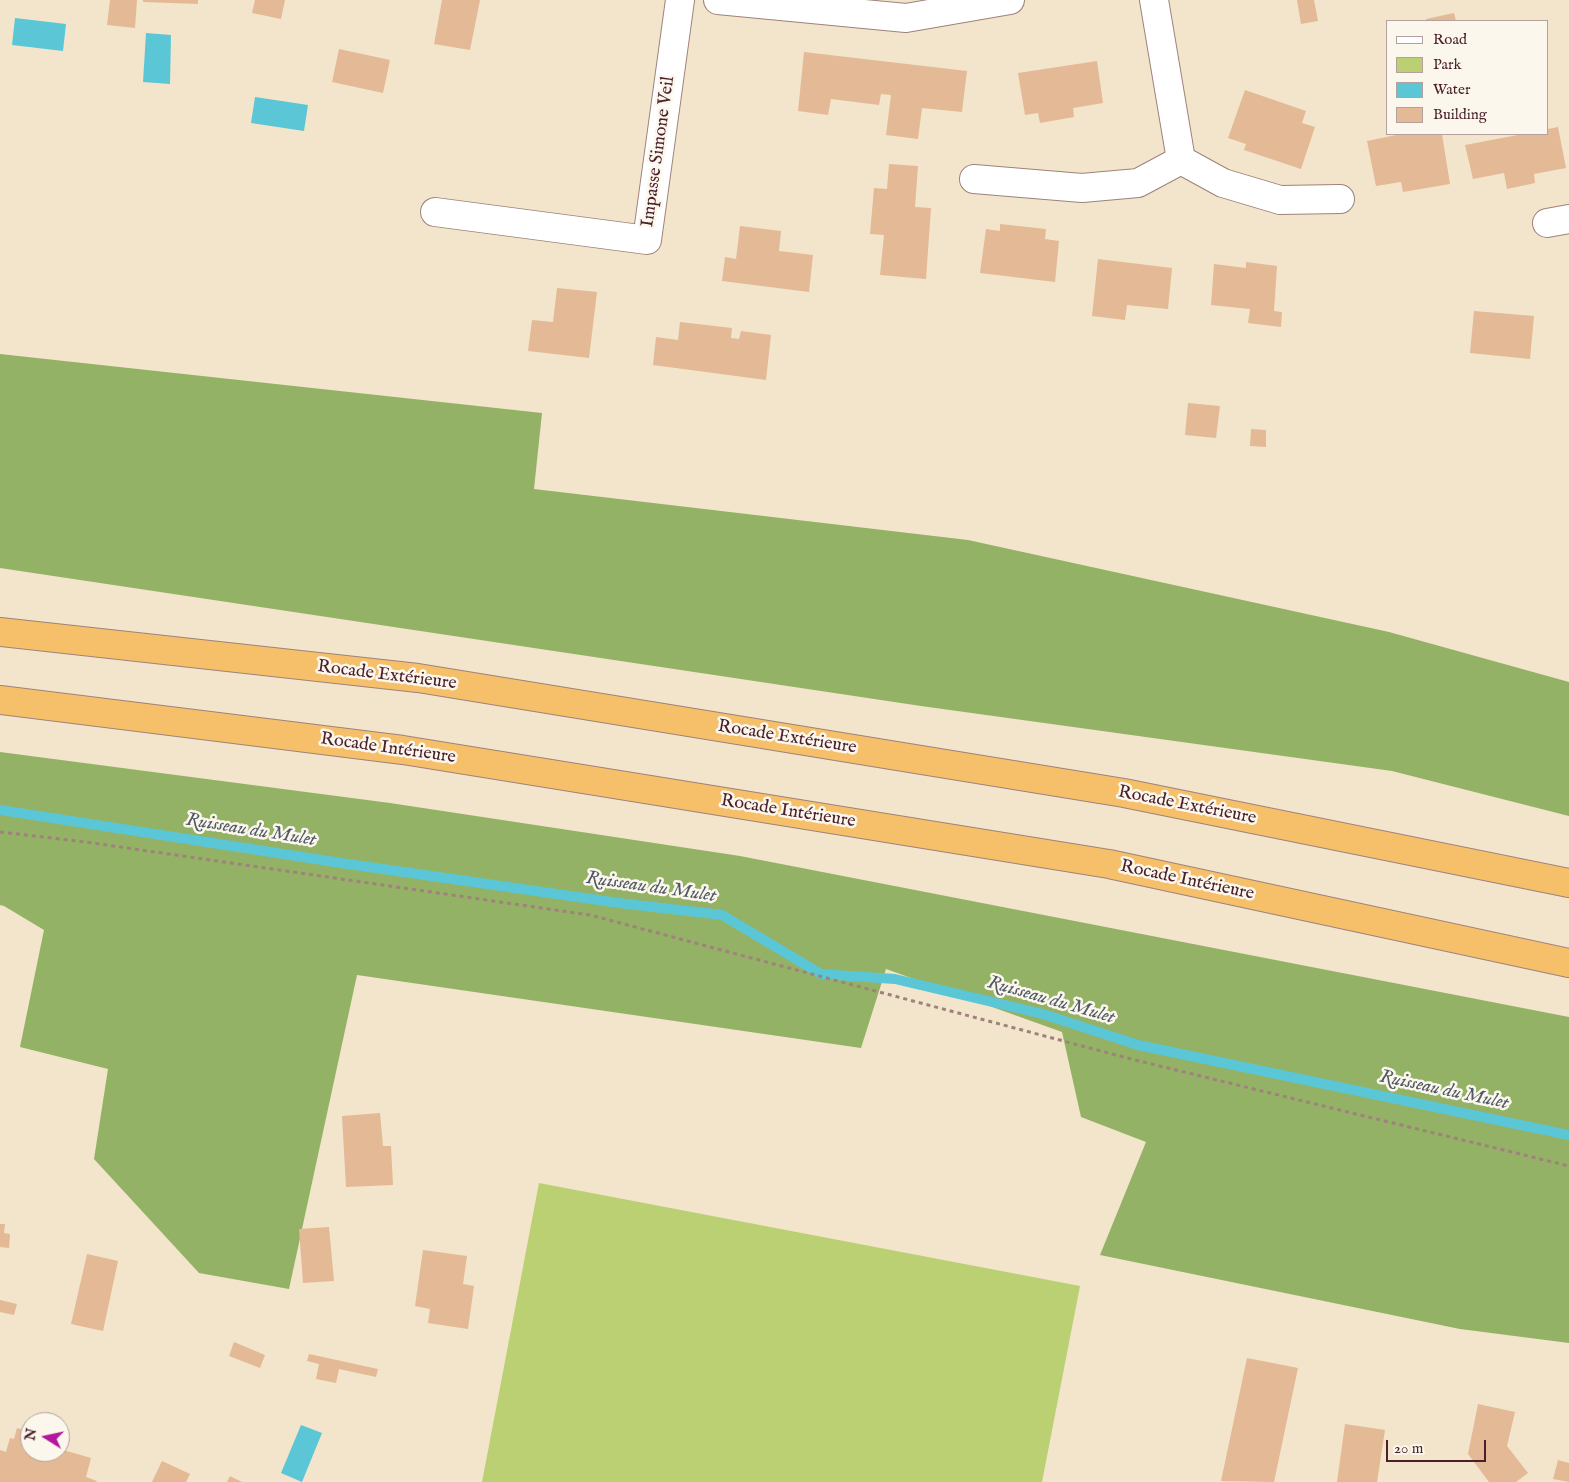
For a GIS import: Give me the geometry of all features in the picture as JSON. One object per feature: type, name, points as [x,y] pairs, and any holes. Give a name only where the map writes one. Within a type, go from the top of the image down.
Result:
[{"type":"highway","name":"Rocade Extérieure","points":[[0,632],[60,637],[438,681],[1124,793],[1569,883]]},
{"type":"highway","name":"Rocade Intérieure","points":[[0,700],[403,750],[1109,864],[1569,963]]},
{"type":"street","name":"Impasse Simone Veil","points":[[434,212],[647,240],[680,0]]},
{"type":"street","points":[[718,0],[906,18],[1010,0]]},
{"type":"street","points":[[1154,0],[1181,160]]},
{"type":"street","points":[[974,179],[1082,188],[1138,183],[1181,160]]},
{"type":"street","points":[[1181,160],[1223,184],[1280,200],[1340,199]]},
{"type":"path","points":[[0,832],[86,842],[590,915],[1131,1059],[1569,1166]]},
{"type":"green space","points":[[0,354],[542,413],[534,489],[968,540],[1389,632],[1569,682],[1569,816],[1392,771],[921,706],[0,568]]},
{"type":"green space","points":[[0,752],[390,803],[740,856],[1569,1017],[1569,1343],[1460,1329],[1100,1255],[1146,1142],[1081,1117],[1062,1032],[886,969],[861,1048],[357,975],[289,1289],[199,1273],[94,1159],[108,1069],[20,1047],[44,930],[0,905]]},
{"type":"green space","points":[[539,1183],[1080,1286],[1042,1482],[482,1482]]},
{"type":"water","points":[[15,18],[66,24],[63,51],[12,45]]},
{"type":"water","points":[[146,33],[171,35],[170,84],[143,82]]},
{"type":"water","points":[[255,97],[308,105],[304,131],[251,123]]},
{"type":"water","points":[[301,1425],[322,1433],[302,1482],[281,1473]]},
{"type":"building","points":[[110,0],[137,0],[135,28],[107,25]]},
{"type":"building","points":[[143,0],[198,0],[198,4],[143,2]]},
{"type":"building","points":[[255,0],[285,0],[281,19],[252,13]]},
{"type":"building","points":[[442,0],[480,0],[470,50],[434,44]]},
{"type":"building","points":[[1297,0],[1314,0],[1318,21],[1301,24]]},
{"type":"building","points":[[1454,13],[1456,20],[1426,20]]},
{"type":"building","points":[[339,49],[390,60],[383,93],[332,82]]},
{"type":"building","points":[[804,52],[967,71],[962,112],[922,108],[918,139],[886,135],[891,95],[881,94],[879,105],[831,99],[828,115],[798,111]]},
{"type":"building","points":[[1097,61],[1103,103],[1073,108],[1074,117],[1040,123],[1038,113],[1025,115],[1018,73]]},
{"type":"building","points":[[1245,90],[1306,111],[1302,123],[1315,127],[1301,169],[1244,150],[1246,144],[1228,138]]},
{"type":"building","points":[[1558,127],[1566,168],[1534,174],[1535,183],[1507,189],[1504,173],[1473,179],[1465,145],[1518,135],[1549,135],[1549,129]]},
{"type":"building","points":[[1396,135],[1442,135],[1450,184],[1403,192],[1401,182],[1376,186],[1367,141]]},
{"type":"building","points":[[889,164],[918,166],[915,207],[931,208],[926,279],[880,275],[884,235],[870,234],[874,188],[887,189]]},
{"type":"building","points":[[1000,224],[1046,229],[1045,239],[1059,241],[1055,282],[980,273],[986,229],[1000,231]]},
{"type":"building","points":[[740,226],[781,231],[779,251],[813,255],[809,292],[722,281],[725,257],[736,259]]},
{"type":"building","points":[[1098,259],[1172,268],[1168,309],[1127,305],[1125,320],[1092,316]]},
{"type":"building","points":[[1246,262],[1277,266],[1274,311],[1282,312],[1281,327],[1248,323],[1250,309],[1211,305],[1214,264],[1246,268]]},
{"type":"building","points":[[557,288],[597,292],[589,358],[528,351],[532,320],[553,322]]},
{"type":"building","points":[[1474,311],[1534,316],[1530,359],[1470,353]]},
{"type":"building","points":[[680,322],[732,328],[731,338],[739,339],[741,331],[771,335],[766,380],[653,365],[656,337],[678,340]]},
{"type":"building","points":[[1188,403],[1220,406],[1216,438],[1185,435]]},
{"type":"building","points":[[1251,429],[1266,430],[1266,447],[1250,446]]},
{"type":"building","points":[[380,1113],[383,1146],[391,1146],[393,1185],[346,1187],[342,1116]]},
{"type":"building","points":[[0,1224],[5,1224],[4,1233],[10,1234],[9,1248],[0,1247]]},
{"type":"building","points":[[329,1227],[334,1281],[303,1283],[299,1229]]},
{"type":"building","points":[[423,1250],[467,1256],[463,1284],[474,1286],[468,1329],[428,1323],[430,1309],[415,1306]]},
{"type":"building","points":[[87,1254],[118,1261],[103,1331],[71,1324]]},
{"type":"building","points":[[0,1300],[17,1304],[14,1315],[0,1312]]},
{"type":"building","points":[[234,1342],[265,1355],[260,1368],[229,1356]]},
{"type":"building","points":[[309,1354],[378,1369],[376,1377],[339,1369],[336,1383],[316,1379],[319,1364],[307,1361]]},
{"type":"building","points":[[1247,1358],[1298,1368],[1274,1482],[1221,1481]]},
{"type":"building","points":[[1478,1404],[1515,1412],[1507,1446],[1528,1473],[1516,1482],[1489,1482],[1468,1454]]},
{"type":"building","points":[[1345,1424],[1385,1430],[1377,1482],[1337,1482]]},
{"type":"building","points":[[17,1428],[20,1429],[20,1462],[70,1462],[70,1452],[91,1458],[86,1477],[97,1481],[0,1482],[0,1450],[6,1452],[10,1438],[14,1439]]},
{"type":"building","points":[[1558,1460],[1569,1463],[1569,1482],[1553,1479]]},
{"type":"building","points":[[162,1461],[190,1474],[186,1482],[152,1482]]},
{"type":"building","points":[[230,1476],[242,1482],[227,1482]]},
{"type":"waterway","name":"Ruisseau du Mulet","points":[[0,810],[341,863],[619,903],[722,915],[821,974],[895,979],[1043,1014],[1138,1045],[1569,1135]]}]
